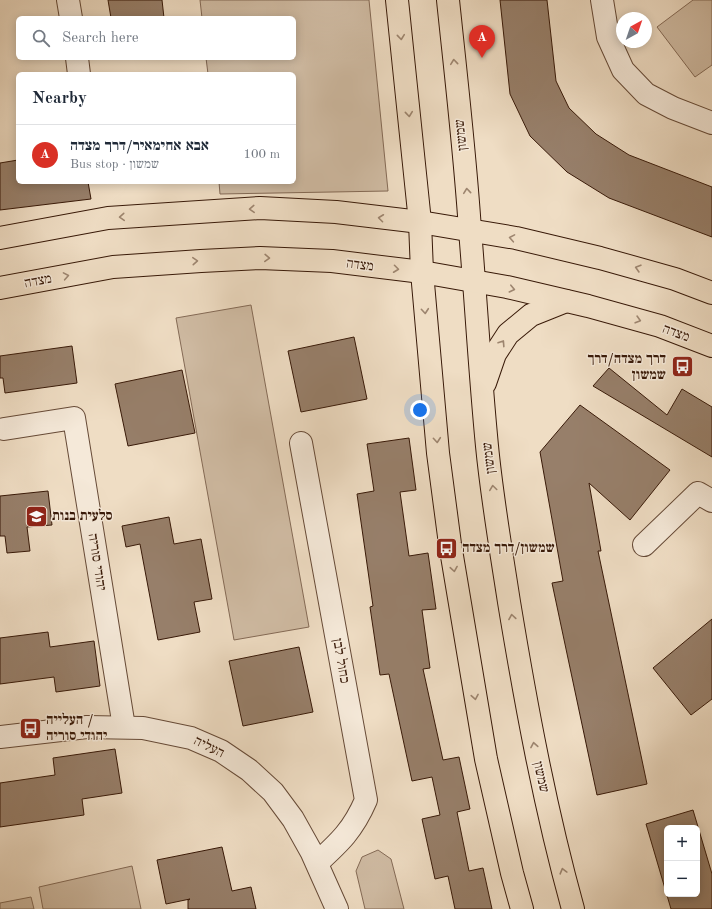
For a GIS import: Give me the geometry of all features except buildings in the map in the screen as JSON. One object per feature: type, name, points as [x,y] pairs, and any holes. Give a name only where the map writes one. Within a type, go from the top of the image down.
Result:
[{"type":"main road","points":[[397,0],[420,222],[422,272],[438,453],[450,544],[486,760],[512,873],[522,909]]},
{"type":"main road","name":"שמשון","points":[[448,0],[470,230],[487,448],[492,485],[519,662],[535,750],[560,861],[573,909]]},
{"type":"main road","points":[[0,238],[108,218],[260,208],[336,212],[420,222],[516,238],[600,258],[675,279],[712,293]]},
{"type":"main road","name":"מצדה","points":[[0,288],[113,267],[260,258],[332,262],[422,272],[566,301],[660,326],[712,346]]},
{"type":"main road","points":[[482,392],[495,354],[508,334],[531,315],[566,301]]},
{"type":"street","points":[[68,0],[71,16]]},
{"type":"street","points":[[602,0],[608,37],[623,70],[646,94],[673,108],[712,123]]},
{"type":"street","points":[[77,60],[79,72]]},
{"type":"street","name":"יהודי סוריה","points":[[4,429],[74,418],[124,728]]},
{"type":"street","name":"כחול לבן","points":[[301,442],[366,800],[358,817],[343,839],[317,863]]},
{"type":"street","points":[[644,545],[698,493],[712,501]]},
{"type":"street","name":"העליה","points":[[0,737],[87,727],[143,728],[191,738],[221,751],[249,770],[273,792],[293,819],[317,863],[337,909]]},
{"type":"shaded area","points":[[200,0],[369,0],[388,191],[220,194],[219,184],[296,184],[296,72],[208,72],[206,60],[296,60],[296,16],[202,16]]},
{"type":"shaded area","points":[[693,0],[712,0],[712,65],[695,77],[657,27]]},
{"type":"shaded area","points":[[251,305],[309,627],[234,640],[176,318]]},
{"type":"shaded area","points":[[378,850],[391,859],[404,909],[365,909],[356,871],[362,857]]},
{"type":"shaded area","points":[[132,866],[141,909],[43,909],[39,887]]},
{"type":"shaded area","points":[[31,897],[34,909],[0,909],[0,903]]},
{"type":"place","name":"אבא אחימאיר/דרך מצדה","points":[[482,58]]},
{"type":"place","name":"דרך מצדה/דרך שמשון","points":[[682,367]]},
{"type":"place","name":"סלעית בנות","points":[[36,516]]},
{"type":"place","name":"שמשון/דרך מצדה","points":[[446,548]]},
{"type":"place","name":"העלייה / יהודי סוריה","points":[[31,728]]}]
